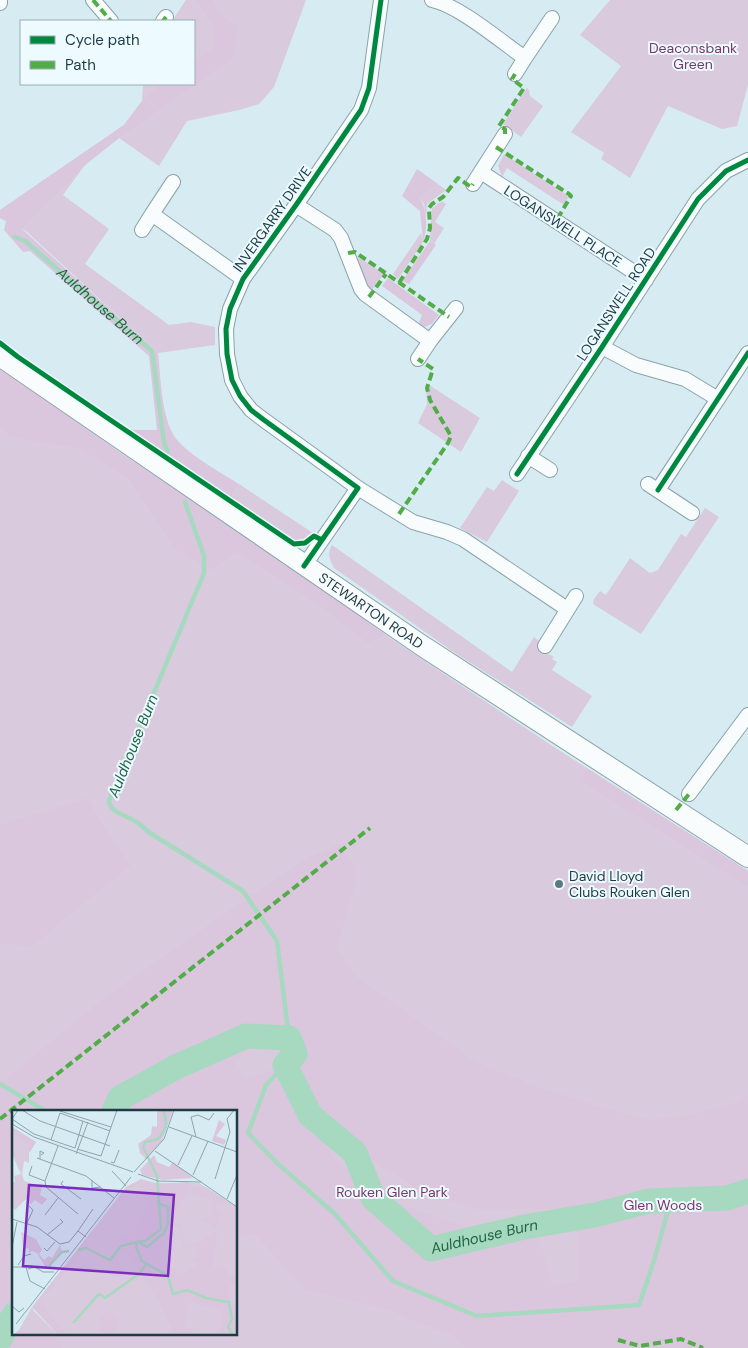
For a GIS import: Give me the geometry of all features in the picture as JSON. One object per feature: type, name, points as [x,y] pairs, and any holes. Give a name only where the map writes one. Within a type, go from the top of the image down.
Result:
[{"type":"main road","name":"STEWARTON ROAD","points":[[0,356],[421,645],[748,857]]},
{"type":"street","points":[[93,0],[110,20]]},
{"type":"street","name":"INVERGARRY DRIVE","points":[[381,0],[369,88],[361,110],[296,205],[242,278],[230,309],[226,330],[227,354],[232,380],[240,396],[252,410],[358,488],[412,522],[447,532],[463,539],[568,609]]},
{"type":"street","points":[[432,0],[458,11],[525,58]]},
{"type":"street","points":[[515,74],[552,18]]},
{"type":"street","points":[[473,184],[505,134]]},
{"type":"street","name":"LOGANSWELL ROAD","points":[[517,474],[698,200],[726,171],[748,160]]},
{"type":"street","name":"LOGANSWELL PLACE","points":[[481,172],[646,280]]},
{"type":"street","points":[[142,230],[173,182]]},
{"type":"street","points":[[296,205],[335,230],[341,238],[361,289],[365,294],[430,341]]},
{"type":"street","points":[[152,214],[242,278]]},
{"type":"street","points":[[418,359],[456,308]]},
{"type":"street","points":[[602,347],[631,363],[685,380],[718,399]]},
{"type":"street","points":[[692,512],[653,487],[718,399],[748,354]]},
{"type":"street","points":[[528,456],[550,470]]},
{"type":"street","points":[[304,566],[358,488]]},
{"type":"street","points":[[545,646],[576,596]]},
{"type":"street","points":[[689,794],[748,715]]},
{"type":"green space","points":[[186,0],[306,0],[274,87],[259,104],[187,121],[159,166],[119,138],[85,165],[63,195],[109,229],[85,264],[169,325],[191,322],[215,327],[215,345],[158,353],[26,231],[0,218],[0,210],[124,125],[142,101],[143,85],[195,85],[195,20],[173,20]]},
{"type":"green space","points":[[196,0],[213,0],[220,14],[238,27],[233,58],[195,85],[195,59],[213,49],[215,27]]},
{"type":"green space","name":"Deaconsbank Green","points":[[610,0],[748,0],[748,85],[737,126],[722,129],[668,106],[630,178],[601,159],[604,153],[571,132],[621,66],[580,35]]},
{"type":"green space","points":[[160,85],[195,85],[119,138],[85,165],[22,229],[158,353],[165,413],[173,434],[192,454],[239,484],[231,498],[131,430],[157,430],[149,356],[30,251],[23,252],[4,230],[6,221],[0,218],[0,210],[124,125],[142,101]]},
{"type":"green space","points":[[527,88],[530,96],[543,106],[521,137],[503,124]]},
{"type":"green space","points":[[504,154],[567,195],[568,198],[564,205],[507,168],[502,177],[498,166]]},
{"type":"green space","points":[[417,169],[438,184],[420,198],[426,220],[423,242],[420,211],[402,196]]},
{"type":"green space","points":[[438,184],[446,190],[427,204],[426,218],[424,204],[420,198]]},
{"type":"green space","points":[[442,201],[446,204],[435,222],[444,228],[434,244],[430,241],[432,208]]},
{"type":"green space","points":[[421,233],[423,242],[398,279],[393,274]]},
{"type":"green space","points":[[430,241],[436,245],[409,284],[402,281]]},
{"type":"green space","points":[[357,256],[384,274],[371,291],[363,275]]},
{"type":"green space","points":[[388,278],[439,315],[432,324],[424,327],[418,325],[422,315],[382,286]]},
{"type":"green space","name":"Rouken Glen Park","points":[[0,368],[115,449],[318,586],[393,640],[554,747],[748,871],[748,1348],[0,1348]]},
{"type":"green space","points":[[0,368],[115,449],[318,586],[385,635],[368,643],[317,603],[236,552],[211,570],[175,549],[128,478],[81,449],[11,437],[0,428]]},
{"type":"green space","points":[[426,383],[480,418],[461,452],[418,423],[427,404]]},
{"type":"green space","points":[[502,480],[519,491],[487,542],[460,528],[487,487],[494,491]]},
{"type":"green space","points":[[239,484],[313,533],[301,540],[288,537],[231,498]]},
{"type":"green space","points":[[705,508],[719,517],[641,634],[593,604],[600,591],[606,595],[630,558],[650,573],[658,570],[681,534],[686,537]]},
{"type":"green space","points":[[332,545],[512,672],[534,637],[539,641],[539,649],[554,657],[552,659],[557,662],[552,670],[592,696],[572,727],[458,655],[334,568],[329,556]]},
{"type":"green space","points":[[586,768],[748,871],[748,887],[580,780]]},
{"type":"green space","points":[[88,798],[99,819],[131,865],[33,946],[0,944],[0,825]]},
{"type":"green space","name":"Glen Woods","points":[[338,845],[355,865],[356,884],[336,949],[357,977],[474,1061],[538,1087],[649,1120],[695,1114],[738,1101],[748,1096],[748,1348],[465,1348],[453,1335],[418,1323],[384,1308],[305,1290],[255,1234],[238,1237],[238,1110],[12,1110],[12,1336],[57,1336],[63,1348],[0,1348],[0,1084],[103,999],[305,859]],"holes":[[[272,1040],[284,1046],[274,1069],[246,1079],[235,1061],[247,1050]],[[337,1133],[377,1164],[424,1192],[475,1209],[577,1209],[578,1281],[552,1285],[537,1234],[509,1235],[464,1226],[365,1192],[346,1169],[332,1156],[323,1141]]]},
{"type":"waterway","name":"Auldhouse Burn","points":[[15,237],[25,241],[152,351],[164,443],[168,452]]},
{"type":"waterway","name":"Auldhouse Burn","points":[[185,502],[204,556],[204,573],[109,801],[115,811],[137,822],[150,833],[243,891],[277,941],[289,1038]]},
{"type":"waterway","name":"Auldhouse Burn","points":[[115,1110],[120,1098],[176,1067],[246,1036],[289,1038],[295,1054],[285,1065],[310,1115],[355,1153],[373,1198],[431,1249],[524,1227],[595,1215],[649,1201],[727,1198],[748,1191]]},
{"type":"waterway","points":[[285,1065],[266,1085],[248,1133],[277,1163],[335,1214],[393,1281],[477,1316],[639,1305],[671,1200]]},
{"type":"waterway","points":[[0,1084],[44,1110]]},
{"type":"waterway","name":"Auldhouse Burn","points":[[0,1339],[12,1318]]},
{"type":"marked path","points":[[93,0],[110,20]]},
{"type":"marked path","points":[[505,134],[505,129],[499,126],[524,88],[512,79],[515,74]]},
{"type":"marked path","points":[[496,147],[571,196],[556,221]]},
{"type":"marked path","points":[[399,283],[427,239],[430,228],[429,208],[443,197],[458,178],[471,187],[473,184]]},
{"type":"marked path","points":[[348,253],[355,252],[449,317]]},
{"type":"marked path","points":[[369,297],[386,274]]},
{"type":"marked path","points":[[399,514],[451,436],[430,400],[427,388],[433,369],[418,359]]},
{"type":"marked path","points":[[676,810],[689,794]]},
{"type":"marked path","points":[[0,1119],[370,828]]},
{"type":"marked path","points":[[618,1340],[640,1346],[681,1339],[703,1348]]},
{"type":"cycle path","points":[[304,566],[358,488],[251,410],[240,396],[232,380],[227,354],[226,329],[230,309],[243,279],[361,110],[369,88],[381,0]]},
{"type":"cycle path","points":[[517,474],[698,199],[726,171],[748,160]]},
{"type":"cycle path","points":[[0,343],[294,544],[305,543],[314,536],[322,540]]},
{"type":"cycle path","points":[[658,490],[748,353]]},
{"type":"place","name":"David Lloyd Clubs Rouken Glen","points":[[559,884]]}]
